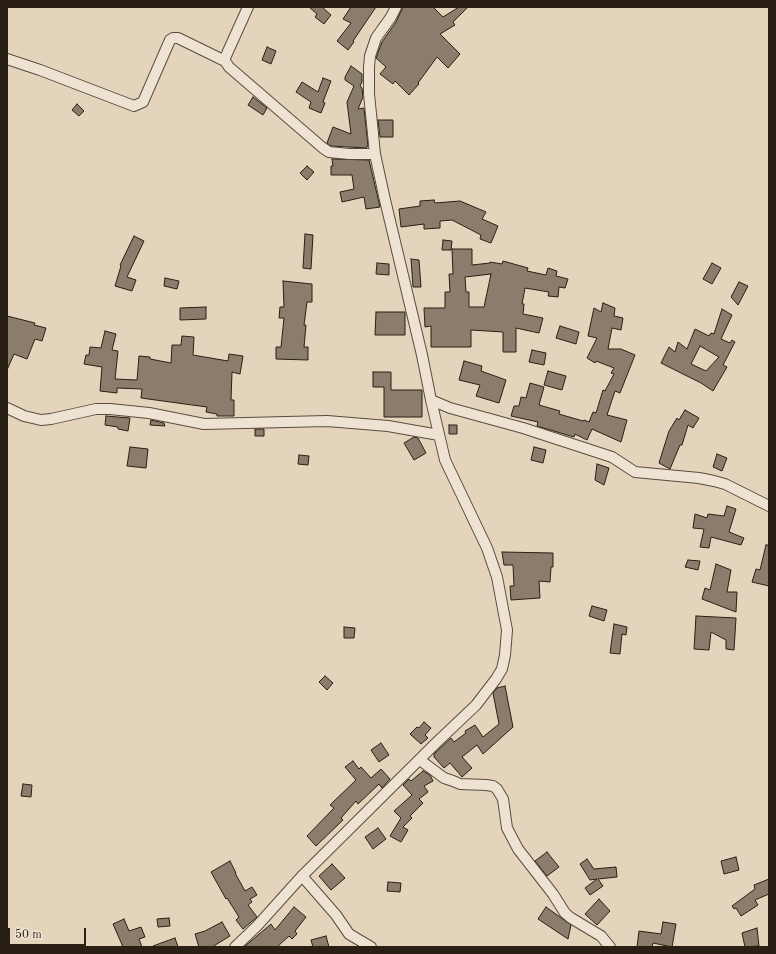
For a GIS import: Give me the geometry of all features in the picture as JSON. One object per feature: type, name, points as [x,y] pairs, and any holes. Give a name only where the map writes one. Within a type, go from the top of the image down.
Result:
[{"type":"street","points":[[225,61],[248,7]]},
{"type":"street","points":[[235,947],[302,876],[476,705],[502,669],[505,655],[507,630],[498,577],[487,548],[445,460],[375,154],[368,67],[376,38],[392,17],[396,7]]},
{"type":"street","points":[[7,60],[40,70],[134,106],[143,102],[170,40],[173,38],[178,38],[225,61],[233,72],[329,152],[375,154]]},
{"type":"street","points":[[431,400],[450,408],[523,428],[612,457],[635,472],[699,478],[714,481],[769,506]]},
{"type":"street","points":[[7,408],[24,416],[42,420],[96,409],[110,408],[149,413],[204,424],[327,420],[388,426],[439,435]]},
{"type":"street","points":[[420,760],[444,778],[460,784],[486,785],[493,786],[497,789],[503,799],[507,828],[518,849],[553,894],[565,913],[601,936],[610,947]]},
{"type":"street","points":[[302,876],[336,915],[349,934],[371,947]]},
{"type":"building","points":[[309,7],[322,7],[331,15],[324,24],[315,17],[317,14]]},
{"type":"building","points":[[351,7],[376,7],[348,50],[337,41],[351,23],[343,19]]},
{"type":"building","points":[[403,7],[433,7],[443,17],[459,7],[468,7],[453,22],[455,25],[440,34],[460,54],[448,68],[437,57],[418,83],[419,84],[409,95],[395,81],[393,84],[380,74],[386,67],[376,58],[382,42],[396,22]]},
{"type":"building","points":[[267,47],[276,51],[271,64],[262,60]]},
{"type":"building","points":[[351,66],[362,74],[362,82],[360,86],[362,88],[363,97],[358,109],[364,108],[368,146],[366,148],[331,146],[327,143],[333,127],[351,134],[347,102],[354,86],[345,80],[345,77]]},
{"type":"building","points":[[323,78],[331,81],[323,102],[325,103],[321,113],[309,108],[311,102],[296,92],[302,82],[318,92]]},
{"type":"building","points":[[253,97],[267,108],[263,115],[248,105]]},
{"type":"building","points":[[77,104],[84,111],[79,116],[72,110]]},
{"type":"building","points":[[378,120],[393,120],[393,137],[380,137]]},
{"type":"building","points":[[332,159],[369,160],[380,207],[366,209],[364,197],[342,202],[340,192],[354,189],[352,175],[331,175],[331,166],[333,166]]},
{"type":"building","points":[[307,166],[314,172],[307,180],[300,173]]},
{"type":"building","points":[[434,200],[435,203],[460,201],[486,212],[482,219],[498,226],[491,243],[480,239],[481,235],[452,220],[440,221],[440,228],[424,229],[424,224],[401,227],[399,209],[420,206],[420,201]]},
{"type":"building","points":[[305,234],[313,235],[311,269],[303,268]]},
{"type":"building","points":[[134,236],[144,241],[127,277],[136,280],[132,291],[115,286],[121,266],[120,265]]},
{"type":"building","points":[[443,240],[452,241],[451,250],[442,250]]},
{"type":"building","points":[[452,249],[472,249],[472,265],[490,262],[502,264],[503,261],[528,268],[527,271],[546,275],[548,268],[557,271],[556,276],[568,279],[565,288],[559,287],[558,297],[548,296],[549,292],[525,288],[522,304],[524,304],[523,314],[543,318],[539,333],[516,328],[516,352],[503,352],[503,332],[471,330],[471,347],[431,347],[431,326],[425,327],[424,308],[445,308],[445,292],[450,292],[449,274],[453,274]],"holes":[[[491,274],[484,307],[469,307],[469,292],[466,292],[465,277]]]},
{"type":"building","points":[[411,259],[419,260],[421,287],[413,287]]},
{"type":"building","points":[[377,263],[389,264],[389,275],[376,274]]},
{"type":"building","points":[[712,263],[721,268],[712,284],[703,279]]},
{"type":"building","points":[[165,278],[179,281],[177,289],[164,286]]},
{"type":"building","points":[[283,281],[312,284],[312,302],[307,302],[304,325],[306,325],[304,347],[308,347],[308,360],[276,359],[276,347],[281,347],[284,318],[279,318],[280,307],[284,307]]},
{"type":"building","points":[[739,282],[748,286],[738,305],[731,297]]},
{"type":"building","points":[[603,303],[615,308],[614,316],[623,318],[621,330],[612,328],[608,349],[621,349],[635,355],[620,393],[615,391],[607,415],[627,420],[621,442],[592,429],[587,440],[575,434],[574,437],[537,426],[538,422],[511,416],[514,406],[519,406],[521,397],[526,398],[530,383],[544,387],[539,405],[560,411],[559,414],[589,422],[593,412],[596,413],[603,390],[605,391],[614,374],[611,373],[614,368],[596,361],[595,363],[587,358],[597,338],[588,336],[594,308],[601,312]]},
{"type":"building","points":[[206,307],[206,319],[180,320],[180,308]]},
{"type":"building","points":[[722,309],[732,315],[721,339],[730,343],[732,340],[735,342],[723,365],[727,367],[713,391],[701,383],[661,363],[669,347],[675,352],[678,342],[687,349],[695,329],[709,336],[711,333],[714,334]],"holes":[[[700,346],[719,357],[706,371],[691,364]]]},
{"type":"building","points":[[376,312],[405,312],[405,335],[375,335]]},
{"type":"building","points":[[7,316],[35,323],[34,325],[46,328],[42,341],[35,339],[27,359],[14,354],[7,370]]},
{"type":"building","points":[[560,326],[579,332],[576,344],[556,338]]},
{"type":"building","points":[[105,331],[116,334],[112,350],[118,351],[115,379],[137,380],[139,356],[150,357],[150,359],[171,363],[172,345],[181,345],[182,336],[194,337],[193,355],[228,361],[229,354],[243,356],[240,374],[232,372],[231,400],[234,400],[234,416],[217,416],[217,414],[206,412],[207,407],[141,398],[142,389],[117,388],[117,393],[100,391],[102,367],[84,364],[86,355],[89,355],[90,347],[101,348]]},
{"type":"building","points":[[532,350],[546,353],[544,365],[529,362]]},
{"type":"building","points":[[464,361],[482,366],[481,371],[506,380],[499,403],[476,396],[480,385],[459,380]]},
{"type":"building","points":[[548,371],[566,376],[562,390],[544,385]]},
{"type":"building","points":[[373,372],[391,372],[391,390],[422,390],[422,417],[384,417],[384,387],[373,387]]},
{"type":"building","points":[[685,410],[699,418],[693,428],[688,425],[682,445],[680,445],[670,469],[659,463],[669,431],[677,418],[679,420]]},
{"type":"building","points":[[106,416],[130,418],[128,431],[118,429],[118,427],[105,425]]},
{"type":"building","points":[[151,420],[164,423],[165,426],[150,425]]},
{"type":"building","points":[[449,425],[457,425],[457,434],[449,434]]},
{"type":"building","points":[[255,429],[264,429],[264,436],[255,436]]},
{"type":"building","points":[[414,437],[418,438],[426,453],[414,460],[404,443]]},
{"type":"building","points":[[130,447],[148,449],[146,468],[127,466]]},
{"type":"building","points":[[534,447],[546,450],[543,463],[531,460]]},
{"type":"building","points":[[717,454],[727,458],[722,471],[713,467]]},
{"type":"building","points":[[299,455],[309,456],[308,465],[298,464]]},
{"type":"building","points":[[597,464],[609,468],[604,485],[595,480]]},
{"type":"building","points":[[727,506],[736,509],[729,532],[744,538],[741,545],[711,537],[709,548],[700,547],[704,529],[693,528],[695,514],[707,518],[708,514],[724,516]]},
{"type":"building","points":[[766,545],[769,545],[769,586],[752,582],[756,569],[760,570]]},
{"type":"building","points":[[502,552],[553,553],[553,567],[551,567],[550,582],[539,581],[540,598],[511,600],[510,586],[514,586],[513,565],[504,565]]},
{"type":"building","points":[[688,560],[700,561],[698,570],[685,567]]},
{"type":"building","points":[[716,564],[731,570],[727,592],[737,592],[736,612],[702,599],[705,588],[710,590]]},
{"type":"building","points":[[592,606],[607,610],[604,621],[589,616]]},
{"type":"building","points":[[696,616],[736,618],[734,650],[726,649],[726,640],[711,632],[709,650],[694,649]]},
{"type":"building","points":[[614,624],[627,627],[626,635],[622,634],[620,654],[610,653]]},
{"type":"building","points":[[344,627],[355,628],[354,638],[344,638]]},
{"type":"building","points":[[325,676],[333,683],[327,690],[319,682]]},
{"type":"building","points":[[505,686],[513,727],[483,754],[477,745],[462,757],[472,768],[462,777],[450,763],[444,768],[434,757],[434,754],[451,738],[454,742],[466,733],[465,731],[475,725],[483,737],[499,724],[493,693],[497,688]]},
{"type":"building","points":[[424,722],[431,728],[425,735],[428,738],[421,744],[410,734],[417,727],[419,728]]},
{"type":"building","points":[[381,743],[389,755],[379,762],[371,750]]},
{"type":"building","points":[[353,761],[359,769],[361,767],[371,778],[381,769],[390,779],[382,788],[379,784],[358,804],[356,801],[341,818],[343,820],[316,846],[307,836],[334,808],[330,805],[356,780],[345,767]]},
{"type":"building","points":[[423,771],[430,775],[433,781],[424,786],[428,792],[419,799],[423,803],[410,816],[412,818],[403,827],[408,830],[401,842],[390,836],[401,818],[394,811],[412,795],[403,785],[409,779],[411,781]]},
{"type":"building","points":[[23,784],[32,785],[31,797],[21,796]]},
{"type":"building","points":[[378,828],[386,839],[373,849],[365,837]]},
{"type":"building","points":[[547,852],[559,867],[547,876],[535,861]]},
{"type":"building","points":[[736,857],[739,870],[724,874],[721,861]]},
{"type":"building","points":[[587,859],[594,869],[616,867],[617,877],[598,879],[603,886],[590,895],[585,888],[597,879],[590,880],[580,864]]},
{"type":"building","points":[[230,861],[245,891],[252,887],[257,895],[250,899],[252,902],[248,905],[257,917],[243,929],[236,920],[239,917],[227,898],[226,899],[211,872]]},
{"type":"building","points":[[332,864],[345,878],[331,890],[319,876]]},
{"type":"building","points":[[769,879],[769,894],[755,900],[758,905],[741,916],[736,908],[734,909],[732,906],[755,889],[754,885]]},
{"type":"building","points":[[388,882],[401,883],[400,892],[387,891]]},
{"type":"building","points":[[599,899],[610,911],[597,925],[585,914]]},
{"type":"building","points":[[294,907],[306,917],[295,931],[297,934],[292,939],[289,936],[277,947],[244,947],[271,924],[275,930]]},
{"type":"building","points":[[546,907],[571,925],[568,939],[538,919]]},
{"type":"building","points":[[169,918],[170,926],[158,927],[157,919]]},
{"type":"building","points":[[124,919],[129,931],[141,927],[145,937],[139,939],[142,947],[123,947],[113,924]]},
{"type":"building","points":[[222,922],[230,936],[212,947],[199,947],[195,934],[205,931]]},
{"type":"building","points":[[663,922],[676,924],[672,947],[653,943],[652,947],[637,947],[639,931],[661,934]]},
{"type":"building","points":[[757,928],[759,946],[745,947],[742,933]]},
{"type":"building","points":[[326,936],[329,947],[313,947],[311,940]]},
{"type":"building","points":[[175,938],[178,947],[153,947],[153,946]]}]
